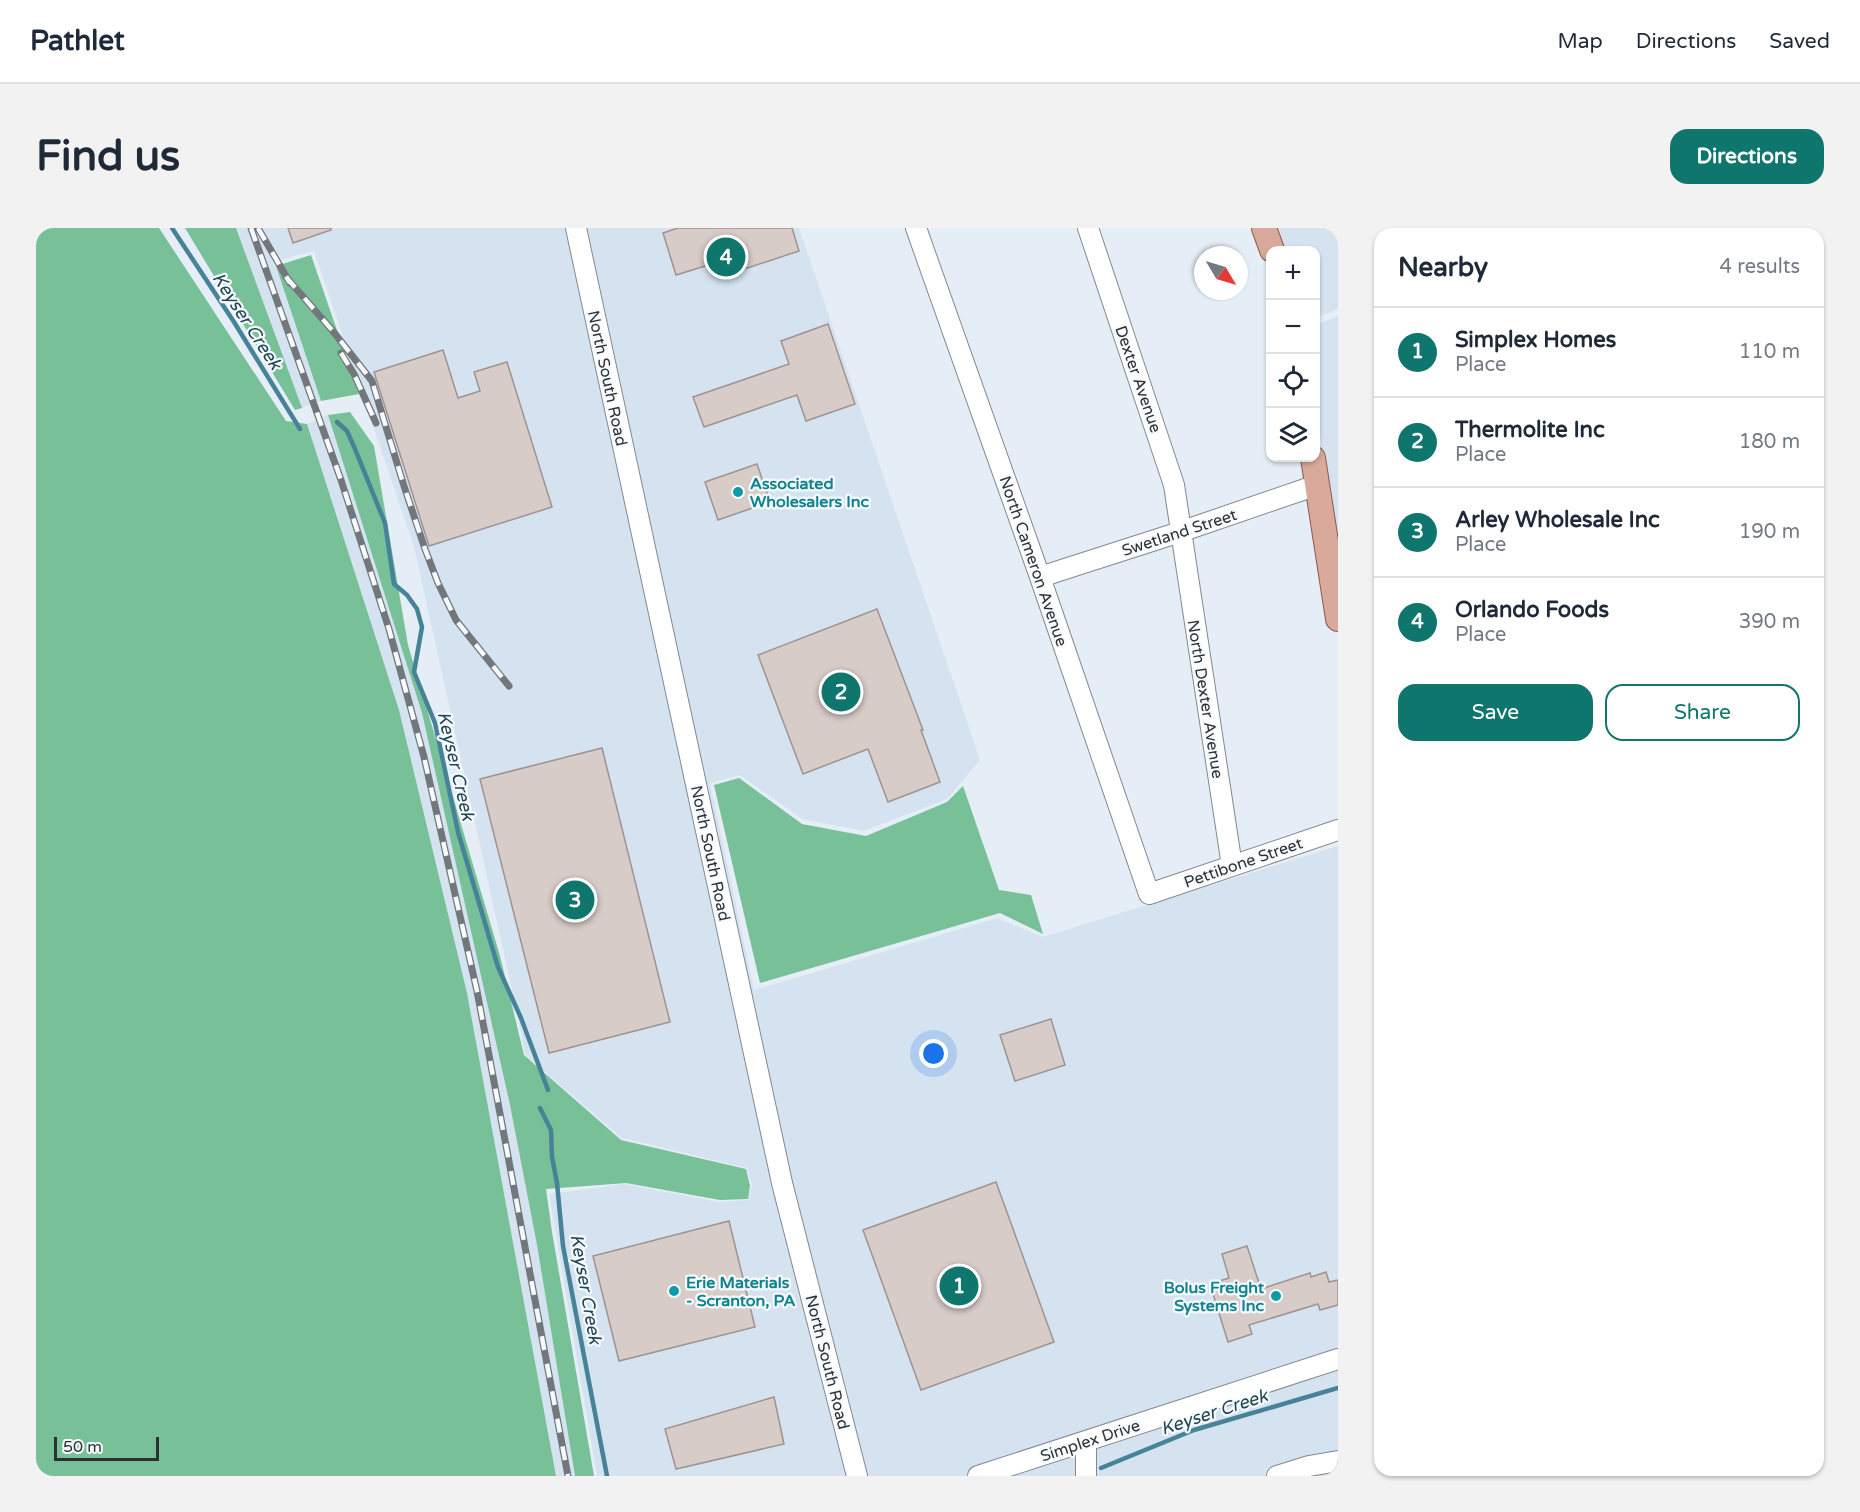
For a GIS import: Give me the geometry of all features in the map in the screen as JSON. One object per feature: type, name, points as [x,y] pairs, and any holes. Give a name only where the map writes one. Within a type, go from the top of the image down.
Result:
[{"type":"main road","points":[[1264,228],[1271,246]]},
{"type":"main road","points":[[1314,462],[1338,619]]},
{"type":"street","name":"North South Road","points":[[576,228],[782,1183],[857,1476]]},
{"type":"street","name":"North Cameron Avenue","points":[[916,228],[1149,894]]},
{"type":"street","name":"Dexter Avenue","points":[[1088,228],[1174,485],[1180,532]]},
{"type":"street","name":"Swetland Street","points":[[1040,577],[1317,485]]},
{"type":"street","name":"North Dexter Avenue","points":[[1180,532],[1232,866]]},
{"type":"street","name":"Pettibone Street","points":[[1149,894],[1338,831]]},
{"type":"street","name":"Simplex Drive","points":[[978,1476],[1338,1359]]},
{"type":"street","points":[[1086,1441],[1086,1476]]},
{"type":"street","points":[[1277,1476],[1309,1466],[1338,1461]]},
{"type":"shaded area","points":[[236,228],[799,228],[980,760],[947,799],[864,831],[802,819],[740,775],[710,783],[754,990],[997,918],[1043,937],[1338,846],[1338,1476],[597,1476],[549,1194],[624,1184],[719,1202],[748,1200],[752,1186],[747,1168],[622,1138],[525,1055],[414,547],[314,251],[273,262],[321,401],[302,408]]},
{"type":"shaded area","points":[[1278,228],[1338,228],[1338,309],[1320,316],[1320,246],[1283,246]]},
{"type":"shaded area","points":[[1338,316],[1338,552],[1320,435],[1320,323]]},
{"type":"shaded area","points":[[328,415],[422,713],[510,1105],[537,1245],[575,1476],[556,1476],[467,993],[400,714],[307,424]]},
{"type":"green space","points":[[36,228],[159,228],[286,421],[307,424],[399,710],[467,993],[556,1476],[36,1476]]},
{"type":"green space","points":[[185,228],[236,228],[302,408],[295,410]]},
{"type":"green space","points":[[311,255],[359,394],[321,401],[276,266]]},
{"type":"green space","points":[[350,412],[374,446],[408,645],[500,956],[524,1055],[621,1140],[746,1169],[750,1186],[748,1199],[720,1200],[626,1183],[546,1189],[594,1476],[575,1476],[537,1245],[510,1105],[422,713],[328,415]]},
{"type":"green space","points":[[739,778],[802,824],[866,836],[947,802],[963,786],[999,890],[1031,895],[1043,934],[1000,913],[760,983],[714,785]]},
{"type":"building","points":[[288,228],[331,228],[331,230],[293,243]]},
{"type":"building","points":[[678,228],[792,228],[799,251],[720,277],[715,263],[676,275],[663,233]]},
{"type":"building","points":[[828,324],[855,404],[806,421],[797,395],[704,427],[693,397],[789,364],[781,341]]},
{"type":"building","points":[[443,350],[458,398],[480,391],[474,372],[507,362],[552,507],[429,546],[374,372]]},
{"type":"building","name":"Associated Wholesalers Inc","points":[[757,464],[770,502],[718,520],[705,482]]},
{"type":"building","points":[[877,609],[923,730],[921,730],[940,782],[888,802],[868,749],[803,774],[758,655]]},
{"type":"building","points":[[602,748],[670,1022],[549,1053],[480,779]]},
{"type":"building","points":[[1051,1019],[1065,1065],[1015,1081],[1000,1035]]},
{"type":"building","points":[[996,1182],[1054,1342],[921,1390],[863,1230]]},
{"type":"building","name":"Erie Materials - Scranton, PA","points":[[729,1221],[755,1327],[619,1361],[593,1256]]},
{"type":"building","name":"Bolus Freight Systems Inc","points":[[1247,1246],[1261,1289],[1310,1273],[1311,1277],[1326,1272],[1329,1282],[1338,1280],[1338,1305],[1320,1310],[1318,1304],[1249,1325],[1252,1334],[1228,1342],[1210,1284],[1229,1278],[1222,1254]]},
{"type":"building","points":[[774,1397],[784,1444],[676,1469],[665,1429]]},
{"type":"waterway","name":"Keyser Creek","points":[[172,228],[234,322],[300,429]]},
{"type":"waterway","name":"Keyser Creek","points":[[337,422],[347,431],[385,523],[394,584],[407,595],[417,609],[422,627],[414,672],[435,723],[458,832],[498,967],[521,1018],[548,1090]]},
{"type":"waterway","name":"Keyser Creek","points":[[540,1108],[551,1130],[563,1246],[607,1476]]},
{"type":"waterway","name":"Keyser Creek","points":[[1101,1468],[1194,1430],[1338,1388]]},
{"type":"railway","points":[[251,228],[341,480],[389,629],[424,757],[477,991],[568,1476]]},
{"type":"railway","points":[[258,228],[290,283]]},
{"type":"railway","points":[[286,277],[372,381],[404,486],[438,583],[456,620],[509,686]]},
{"type":"railway","points":[[341,353],[354,374],[376,423]]},
{"type":"place","name":"Orlando Foods","points":[[726,257]]},
{"type":"place","name":"Associated Wholesalers Inc","points":[[738,492]]},
{"type":"place","name":"Thermolite Inc","points":[[841,692]]},
{"type":"place","name":"Arley Wholesale Inc","points":[[575,900]]},
{"type":"place","name":"Simplex Homes","points":[[959,1286]]},
{"type":"place","name":"Erie Materials - Scranton, PA","points":[[674,1291]]},
{"type":"place","name":"Bolus Freight Systems Inc","points":[[1276,1296]]}]
